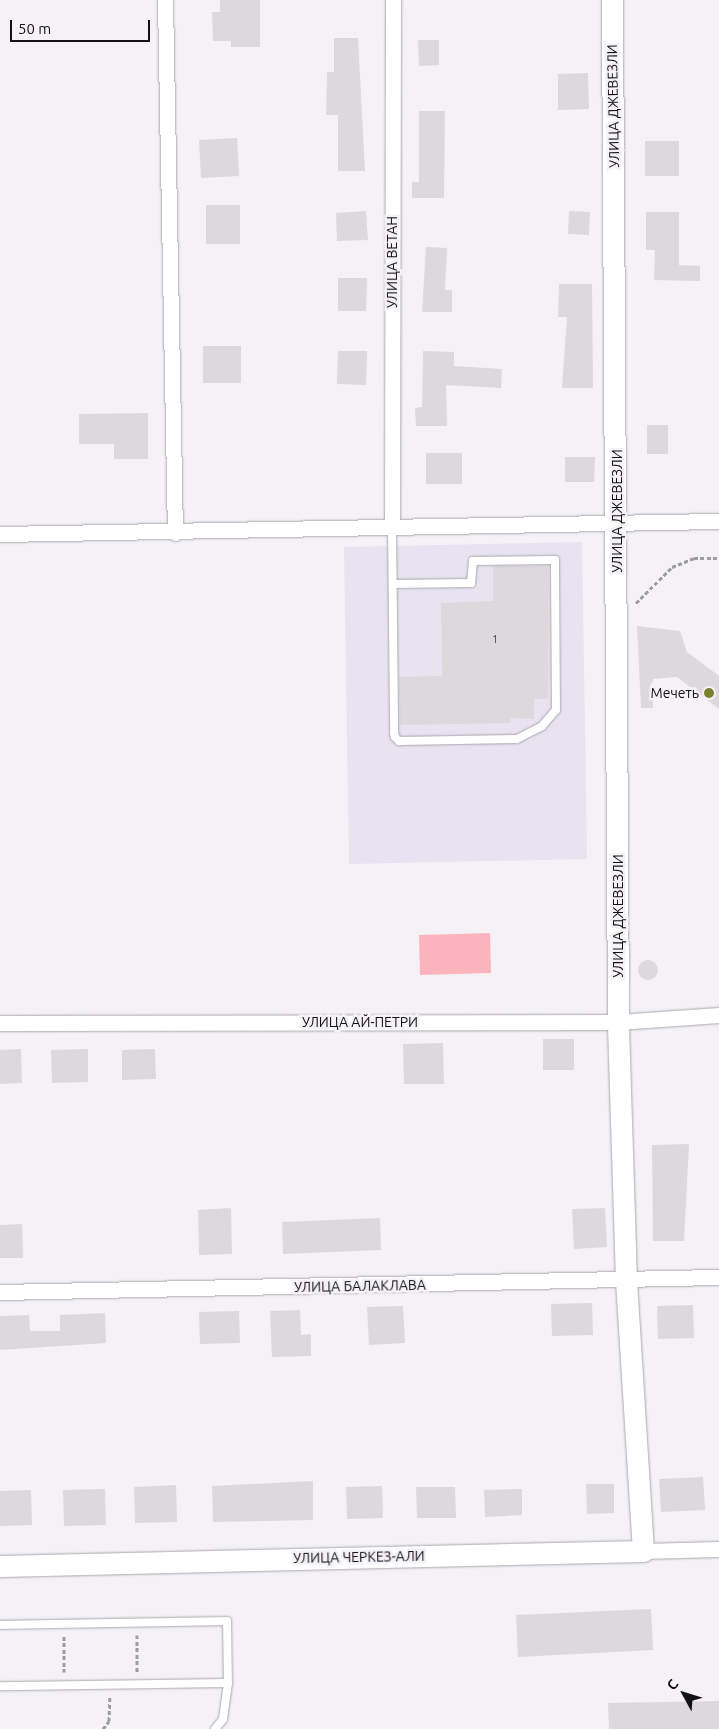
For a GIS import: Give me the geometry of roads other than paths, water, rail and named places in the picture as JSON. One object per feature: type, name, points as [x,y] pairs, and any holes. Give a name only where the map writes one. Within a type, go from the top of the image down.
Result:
[{"type":"street","points":[[165,0],[175,533]]},
{"type":"street","name":"УЛИЦА ВЕТАН","points":[[392,524],[393,0]]},
{"type":"street","name":"УЛИЦА ДЖЕВЕЗЛИ","points":[[612,0],[618,525],[618,1022],[626,1280],[643,1552]]},
{"type":"street","points":[[0,534],[175,533],[392,524],[618,525],[719,521]]},
{"type":"street","name":"УЛИЦА АЙ-ПЕТРИ","points":[[0,1022],[618,1022],[719,1015]]},
{"type":"street","name":"УЛИЦА БАЛАКЛАВА","points":[[0,1292],[719,1278]]},
{"type":"street","name":"УЛИЦА ЧЕРКЕЗ-АЛИ","points":[[0,1566],[719,1549]]},
{"type":"lane","points":[[392,524],[394,733],[398,741],[517,739],[542,726],[556,710],[555,560],[473,561],[471,583],[393,584]]},
{"type":"lane","points":[[0,1625],[227,1621],[228,1682],[223,1719],[215,1729]]},
{"type":"lane","points":[[0,1686],[228,1682]]},
{"type":"place","name":"Мечеть","points":[[709,693]]}]
